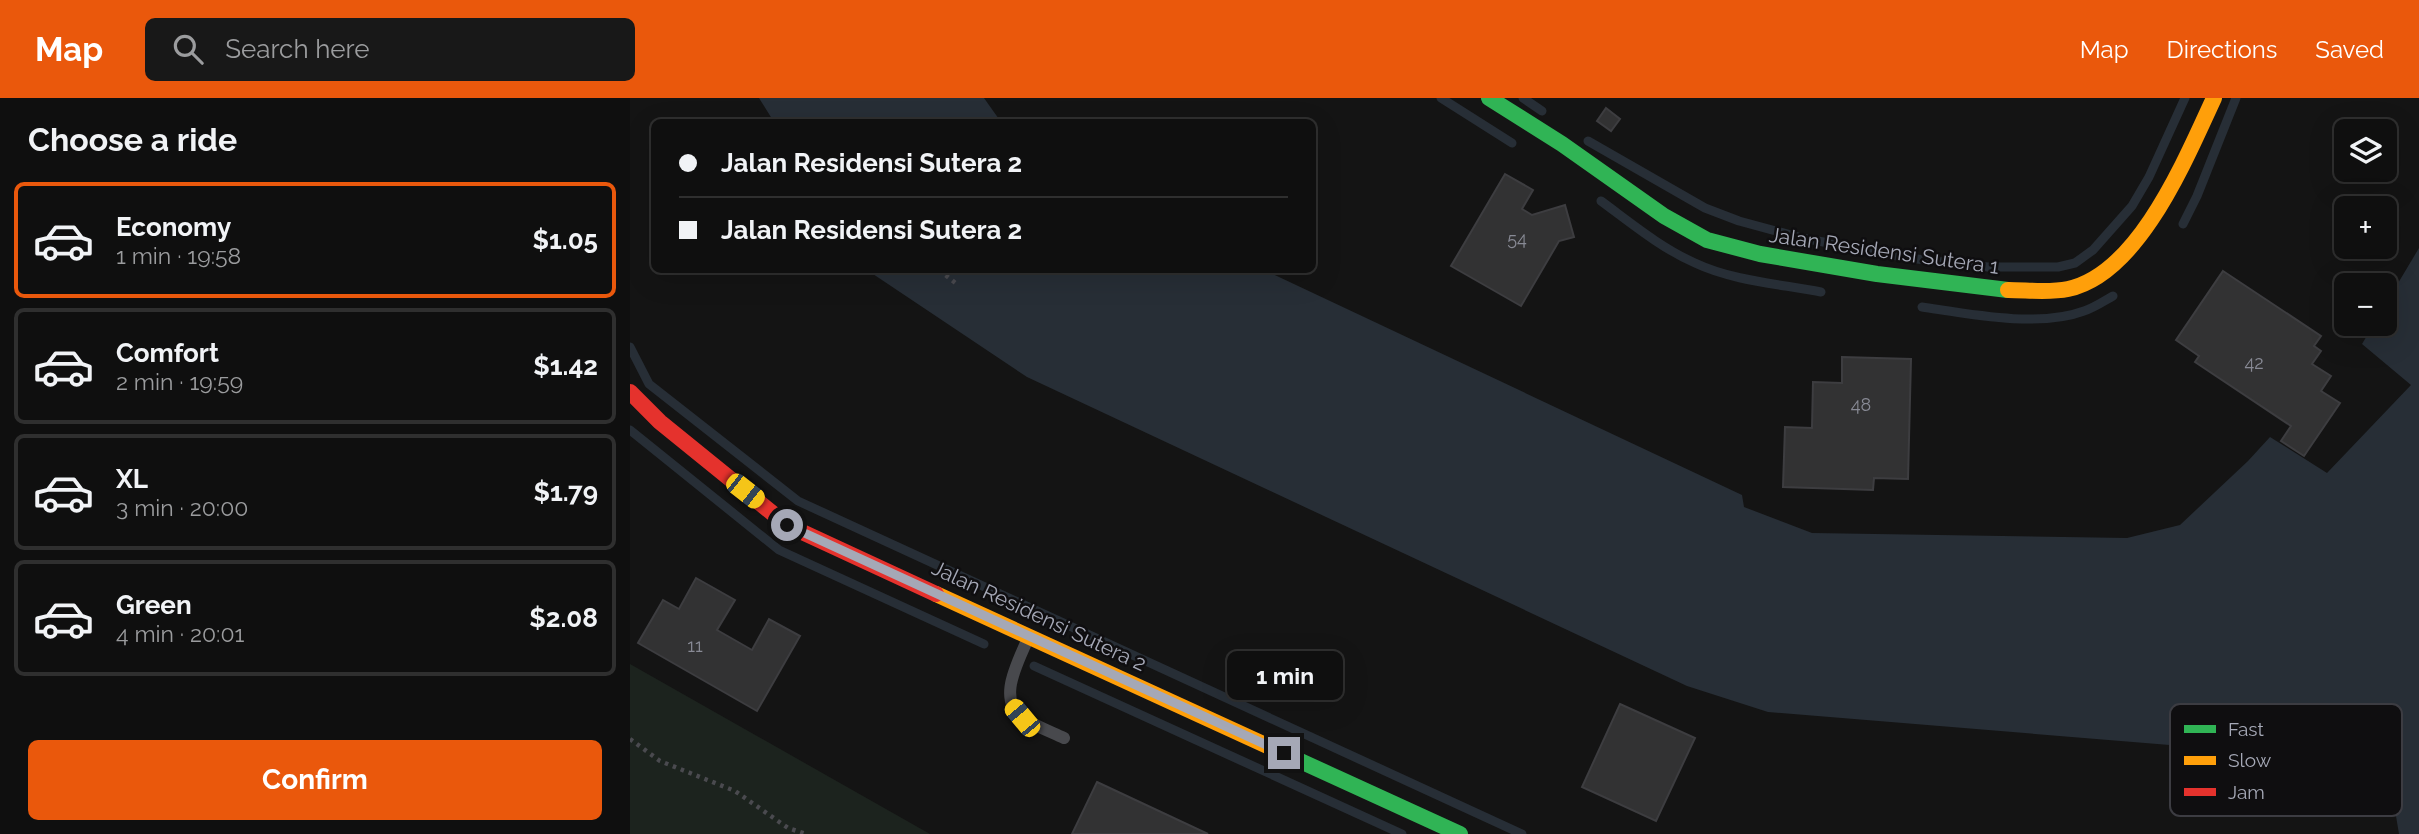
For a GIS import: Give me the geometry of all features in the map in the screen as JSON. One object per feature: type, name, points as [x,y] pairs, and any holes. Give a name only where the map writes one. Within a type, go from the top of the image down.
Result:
[{"type":"street","name":"Jalan Residensi Sutera 1","points":[[1489,98],[1562,144],[1664,216],[1707,240],[1773,256],[1877,274],[2001,290],[2067,289],[2099,277],[2148,226],[2178,174],[2214,98]]},
{"type":"street","name":"Jalan Residensi Sutera 2","points":[[630,392],[660,422],[787,525],[1030,634],[1460,834]]},
{"type":"lane","points":[[1030,634],[1010,682],[1012,706],[1022,718],[1064,738]]},
{"type":"path","points":[[943,273],[958,285]]},
{"type":"path","points":[[630,739],[660,761],[735,791],[788,828],[806,834]]},
{"type":"shaded area","points":[[759,98],[984,98],[999,119],[772,119]]},
{"type":"shaded area","points":[[2419,248],[2419,834],[2399,834],[2396,816],[2402,816],[2402,704],[2170,704],[2170,745],[1768,712],[1687,686],[1027,377],[871,273],[1270,273],[1742,495],[1744,507],[1812,533],[2127,538],[2180,525],[2270,437],[2327,473],[2411,385],[2362,344],[2367,336],[2397,336],[2397,285]]},
{"type":"shaded area","points":[[630,664],[930,834],[630,834]]},
{"type":"building","points":[[1606,108],[1620,119],[1611,131],[1597,121]]},
{"type":"building","points":[[1505,174],[1533,190],[1522,209],[1532,215],[1565,205],[1574,237],[1559,241],[1521,306],[1451,266]]},
{"type":"building","points":[[2223,271],[2321,336],[2314,346],[2321,351],[2312,364],[2331,376],[2321,391],[2340,403],[2304,456],[2281,441],[2291,426],[2195,362],[2199,356],[2176,340]]},
{"type":"building","points":[[1842,357],[1911,359],[1908,479],[1874,478],[1873,490],[1783,487],[1785,427],[1812,428],[1813,382],[1842,383]]},
{"type":"building","points":[[696,578],[735,600],[717,630],[752,650],[769,619],[800,636],[757,711],[638,643],[663,600],[679,609]]},
{"type":"building","points":[[1620,704],[1695,738],[1656,821],[1582,787]]},
{"type":"building","points":[[1097,782],[1208,834],[1072,834]]},
{"type":"waterway","points":[[1441,98],[1512,143]]},
{"type":"waterway","points":[[1523,98],[1542,111]]},
{"type":"waterway","points":[[1588,141],[1705,208],[1739,221],[1802,238],[1908,258],[1988,267],[2058,267],[2075,263],[2093,250],[2132,206],[2149,177],[2185,98]]},
{"type":"waterway","points":[[2183,224],[2236,98]]},
{"type":"waterway","points":[[1601,201],[1658,243],[1710,269],[1741,278],[1821,292]]},
{"type":"waterway","points":[[1922,307],[2004,318],[2046,319],[2084,311],[2113,296]]},
{"type":"waterway","points":[[630,347],[649,384],[798,501],[1522,834]]},
{"type":"waterway","points":[[630,430],[779,550],[984,644]]},
{"type":"waterway","points":[[1034,666],[1402,834]]},
{"type":"traffic: fast","points":[[1489,98],[1562,144],[1664,216],[1707,240],[1760,254],[1877,274],[2008,290]]},
{"type":"traffic: fast","points":[[1274,749],[1460,834]]},
{"type":"traffic: slow","points":[[2008,290],[2068,289],[2094,279],[2117,261],[2138,238],[2157,210],[2214,98]]},
{"type":"traffic: slow","points":[[936,594],[1274,749]]},
{"type":"traffic: jam","points":[[630,392],[660,422],[787,525],[936,594]]},
{"type":"route","points":[[787,525],[1030,634],[1284,753]]}]
